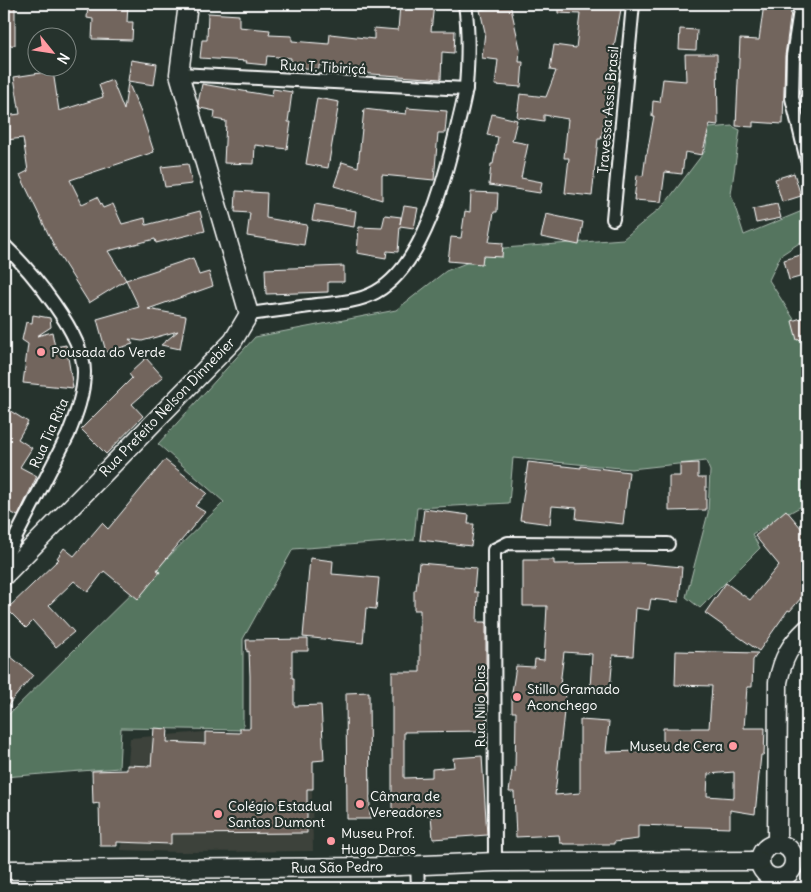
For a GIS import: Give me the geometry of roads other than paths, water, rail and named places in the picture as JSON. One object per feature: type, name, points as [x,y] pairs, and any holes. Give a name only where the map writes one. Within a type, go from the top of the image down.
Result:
[{"type":"street","points":[[188,4],[179,74],[249,314],[357,300],[377,292],[387,285],[398,273],[420,239],[437,202],[453,146],[466,89],[468,44],[465,4]]},
{"type":"street","name":"Travessa Assis Brasil","points":[[613,219],[632,4]]},
{"type":"street","points":[[800,4],[793,56],[792,98],[807,160]]},
{"type":"street","name":"Rua T. Tibiriçá","points":[[179,74],[466,89]]},
{"type":"street","name":"Rua Tia Rita","points":[[4,245],[40,284],[57,309],[78,347],[84,371],[82,394],[68,435],[4,560]]},
{"type":"street","name":"Rua Prefeito Nelson Dinnebier","points":[[4,576],[232,341],[249,314]]},
{"type":"street","name":"Rua Nilo Dias","points":[[495,862],[494,550],[508,543],[668,544]]},
{"type":"street","points":[[777,844],[778,682],[782,661],[792,645],[807,629]]},
{"type":"street","points":[[777,844],[786,847],[800,860],[777,883],[767,875],[760,861],[767,847],[777,844]]},
{"type":"street","name":"Rua São Pedro","points":[[4,870],[417,866],[495,862],[760,861]]},
{"type":"street","points":[[417,866],[418,888]]},
{"type":"place","name":"Pousada do Verde","points":[[41,352]]},
{"type":"place","name":"Stillo Gramado Aconchego","points":[[517,697]]},
{"type":"place","name":"Museu de Cera","points":[[733,746]]},
{"type":"place","name":"Câmara de Vereadores","points":[[360,804]]},
{"type":"place","name":"Colégio Estadual Santos Dumont","points":[[218,814]]},
{"type":"place","name":"Museu Prof. Hugo Daros","points":[[331,841]]}]
